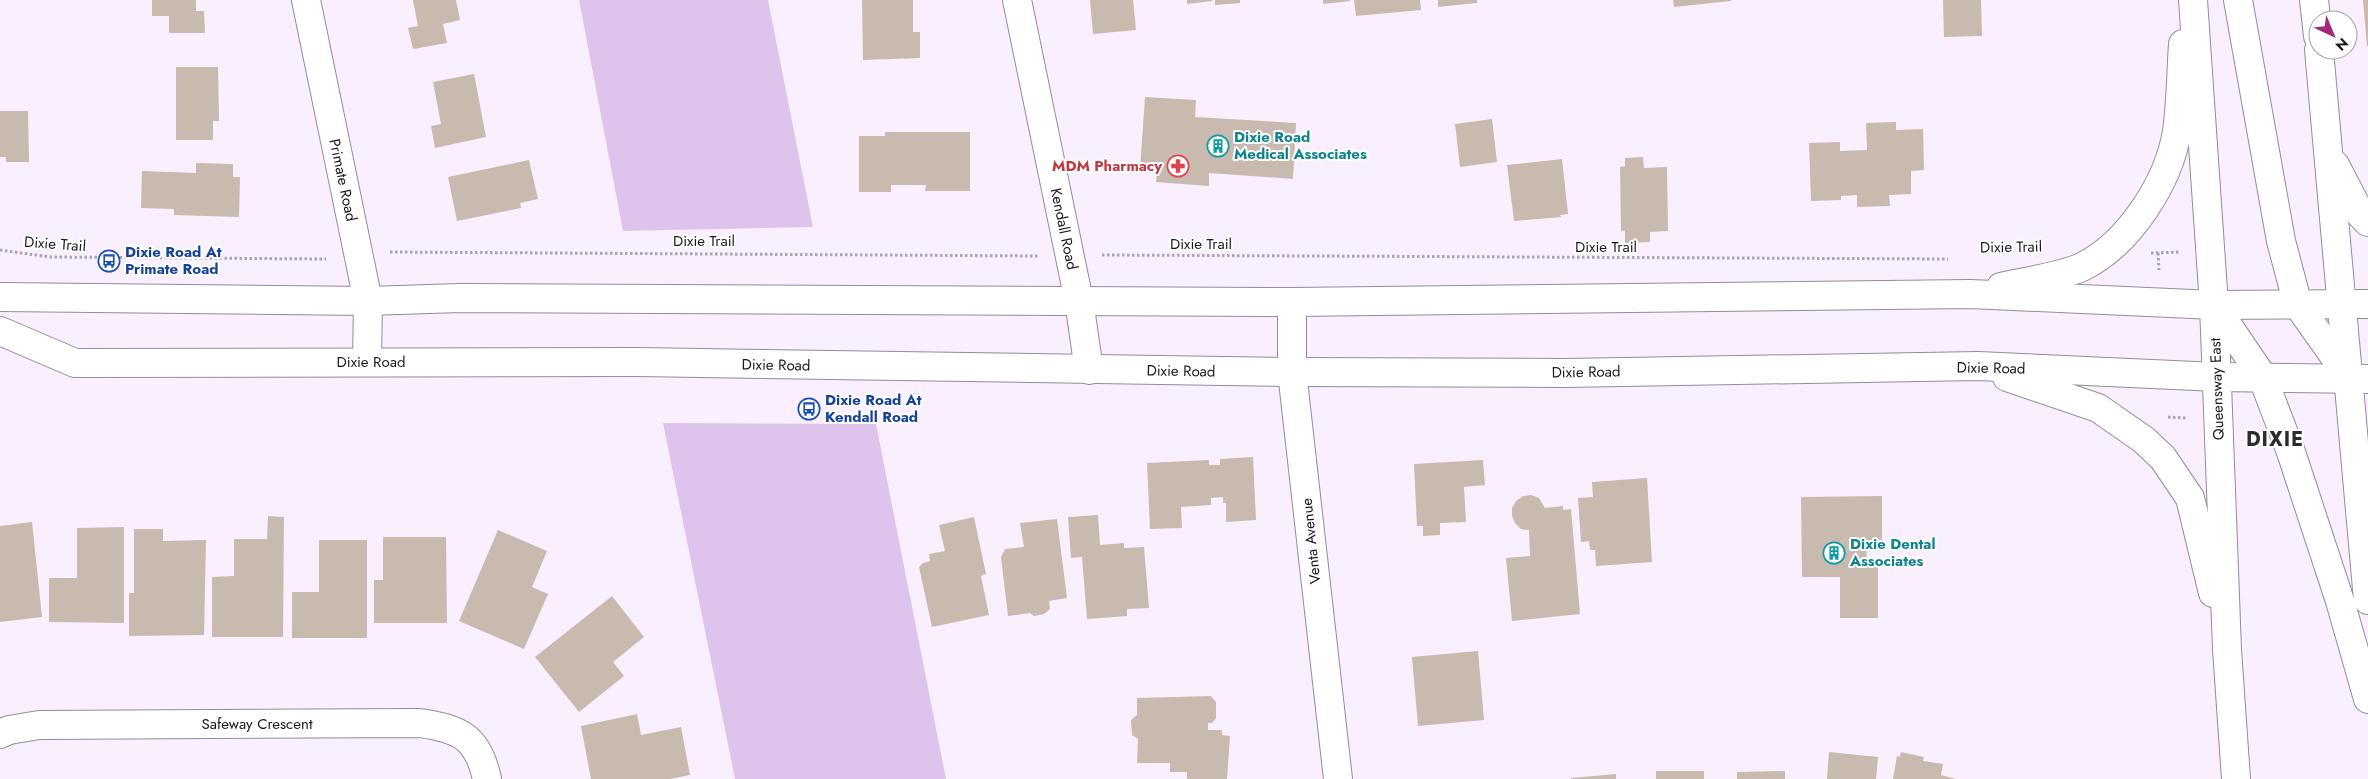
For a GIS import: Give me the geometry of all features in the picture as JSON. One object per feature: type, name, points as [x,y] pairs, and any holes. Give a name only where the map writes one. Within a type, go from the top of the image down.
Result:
[{"type":"main road","name":"Primate Road","points":[[306,0],[368,301],[367,362]]},
{"type":"main road","name":"Kendall Road","points":[[1017,0],[1080,301],[1089,370]]},
{"type":"main road","points":[[1970,294],[2082,267],[2122,240],[2145,207],[2167,165],[2177,132],[2186,0]]},
{"type":"main road","name":"Queensway East","points":[[2192,0],[2214,305],[2227,650],[2236,779]]},
{"type":"main road","points":[[2238,0],[2281,241],[2298,305],[2359,378]]},
{"type":"main road","points":[[2320,60],[2330,155],[2341,304],[2359,378],[2368,600]]},
{"type":"main road","points":[[2330,155],[2361,215],[2368,222]]},
{"type":"main road","points":[[0,297],[368,301],[460,298],[1292,302],[1970,294],[2214,305],[2368,304]]},
{"type":"main road","name":"Venta Avenue","points":[[1292,302],[1292,372],[1338,779]]},
{"type":"main road","points":[[2214,305],[2262,376],[2291,452],[2331,573],[2368,699]]},
{"type":"main road","name":"Dixie Road","points":[[0,331],[75,363],[637,362],[1089,370],[1565,373],[1978,366],[2217,377],[2359,378]]},
{"type":"main road","points":[[1978,366],[2098,408],[2137,435],[2163,458],[2190,498],[2227,650]]},
{"type":"main road","name":"Safeway Crescent","points":[[0,734],[8,730],[39,725],[420,723],[455,732],[471,742],[483,761],[487,779]]},
{"type":"path","name":"Dixie Trail","points":[[0,250],[50,257],[318,261]]},
{"type":"path","name":"Dixie Trail","points":[[385,252],[1023,256]]},
{"type":"path","points":[[2159,271],[2158,253],[2179,252]]},
{"type":"path","name":"Dixie Trail","points":[[1096,255],[1956,259]]},
{"type":"path","points":[[2167,417],[2188,418]]},
{"type":"shaded area","points":[[579,0],[768,0],[813,227],[623,231]]},
{"type":"shaded area","points":[[663,423],[876,424],[946,779],[735,779]]},
{"type":"building","points":[[152,0],[196,0],[196,11],[204,11],[205,33],[169,33],[169,16],[152,16]]},
{"type":"building","points":[[413,0],[456,0],[460,20],[443,24],[447,43],[413,49],[408,28],[418,26]]},
{"type":"building","points":[[862,0],[913,0],[913,32],[920,32],[920,58],[863,60]]},
{"type":"building","points":[[1090,0],[1133,0],[1136,30],[1093,34]]},
{"type":"building","points":[[1187,0],[1212,0],[1212,1],[1187,4]]},
{"type":"building","points":[[1215,0],[1240,0],[1240,3],[1215,5]]},
{"type":"building","points":[[1323,0],[1350,0],[1350,1],[1323,4]]},
{"type":"building","points":[[1354,0],[1420,0],[1421,10],[1356,16]]},
{"type":"building","points":[[1438,0],[1477,0],[1477,3],[1438,7]]},
{"type":"building","points":[[1673,0],[1731,0],[1731,1],[1674,7]]},
{"type":"building","points":[[1943,0],[1981,0],[1982,36],[1944,37]]},
{"type":"building","points":[[2363,0],[2368,0],[2368,46],[2367,46]]},
{"type":"building","points":[[176,67],[218,67],[219,121],[213,121],[213,140],[176,140]]},
{"type":"building","points":[[474,74],[486,137],[435,148],[431,126],[441,124],[433,82]]},
{"type":"building","name":"Dixie Road Medical Associates","points":[[1145,97],[1196,100],[1195,117],[1296,123],[1293,179],[1209,173],[1209,186],[1156,182],[1157,170],[1140,169]]},
{"type":"building","points":[[0,111],[28,111],[29,162],[6,162],[6,157],[0,157]]},
{"type":"building","points":[[1492,119],[1497,162],[1460,167],[1455,124]]},
{"type":"building","points":[[1896,122],[1896,130],[1923,129],[1924,170],[1911,171],[1911,194],[1889,195],[1890,206],[1857,207],[1857,195],[1841,196],[1841,200],[1811,201],[1809,143],[1840,142],[1840,151],[1867,150],[1866,123]]},
{"type":"building","points":[[885,132],[970,132],[970,191],[925,191],[926,185],[891,185],[891,192],[859,192],[859,136],[885,136]]},
{"type":"building","points":[[1643,157],[1644,168],[1667,167],[1668,231],[1650,232],[1650,242],[1625,243],[1625,231],[1621,231],[1620,167],[1625,166],[1625,158]]},
{"type":"building","points":[[1562,159],[1568,214],[1560,215],[1561,217],[1514,221],[1507,165]]},
{"type":"building","points":[[529,160],[538,199],[520,203],[521,208],[457,221],[448,177]]},
{"type":"building","points":[[196,163],[233,164],[233,177],[240,177],[239,217],[174,215],[174,209],[141,208],[142,171],[196,173]]},
{"type":"building","points":[[1253,457],[1256,520],[1226,522],[1226,503],[1223,503],[1223,497],[1211,498],[1211,505],[1181,507],[1182,528],[1150,529],[1147,463],[1209,460],[1209,465],[1220,465],[1220,459]]},
{"type":"building","points":[[1483,460],[1485,485],[1464,487],[1466,522],[1440,523],[1440,535],[1423,536],[1423,526],[1417,526],[1414,464]]},
{"type":"building","points":[[1647,478],[1652,562],[1596,566],[1595,550],[1590,550],[1589,541],[1581,542],[1578,498],[1593,497],[1592,482]]},
{"type":"building","points":[[1531,495],[1539,498],[1545,508],[1563,506],[1563,510],[1571,509],[1580,614],[1512,621],[1506,558],[1530,556],[1529,530],[1521,529],[1515,523],[1512,516],[1512,508],[1516,501],[1523,496]]},
{"type":"building","name":"Dixie Dental Associates","points":[[1882,496],[1882,541],[1866,541],[1867,565],[1878,565],[1878,618],[1840,618],[1840,577],[1802,577],[1801,497]]},
{"type":"building","points":[[1098,515],[1100,545],[1124,543],[1124,548],[1144,547],[1149,608],[1127,609],[1127,616],[1087,619],[1082,557],[1071,558],[1068,517]]},
{"type":"building","points":[[268,516],[284,517],[283,637],[212,637],[212,577],[234,576],[234,539],[267,539]]},
{"type":"building","points":[[974,517],[986,574],[981,576],[989,615],[932,627],[919,567],[923,563],[930,561],[929,554],[945,551],[939,525]]},
{"type":"building","points":[[1057,519],[1067,598],[1049,601],[1050,609],[1044,614],[1034,616],[1030,613],[1008,616],[1001,557],[1005,549],[1024,547],[1020,523]]},
{"type":"building","points":[[32,522],[42,617],[0,622],[0,526]]},
{"type":"building","points":[[124,527],[124,623],[49,622],[49,578],[77,578],[77,528]]},
{"type":"building","points":[[134,529],[163,529],[163,541],[206,540],[204,635],[129,636],[129,593],[134,593]]},
{"type":"building","points":[[498,530],[547,551],[532,587],[548,594],[524,649],[459,621]]},
{"type":"building","points":[[383,537],[446,537],[447,623],[374,623],[374,580],[383,580]]},
{"type":"building","points":[[319,540],[367,540],[367,638],[292,638],[292,592],[319,592]]},
{"type":"building","points":[[612,596],[644,637],[613,662],[624,676],[579,712],[535,657]]},
{"type":"building","points":[[1478,651],[1484,720],[1418,726],[1412,657]]},
{"type":"building","points":[[1211,696],[1216,702],[1216,718],[1212,723],[1208,723],[1208,730],[1222,730],[1222,735],[1230,736],[1227,779],[1187,779],[1187,772],[1170,772],[1170,763],[1137,763],[1138,739],[1132,735],[1131,720],[1137,715],[1137,698]]},
{"type":"building","points":[[637,714],[641,735],[681,727],[690,775],[670,779],[591,779],[581,726]]},
{"type":"building","points":[[1829,752],[1878,757],[1876,779],[1827,779]]},
{"type":"building","points":[[1901,752],[1924,757],[1923,761],[1943,764],[1941,775],[1956,779],[1893,779],[1897,756],[1900,757]]},
{"type":"building","points":[[1656,771],[1704,771],[1704,779],[1656,779]]},
{"type":"building","points":[[1785,771],[1785,779],[1737,779],[1737,772]]},
{"type":"building","points":[[1616,774],[1616,779],[1571,779],[1571,778]]},
{"type":"place","name":"Dixie Road Medical Associates","points":[[1218,146]]},
{"type":"place","name":"MDM Pharmacy","points":[[1178,166]]},
{"type":"place","name":"Dixie Road At Primate Road","points":[[109,261]]},
{"type":"place","name":"Dixie Road At Kendall Road","points":[[809,409]]},
{"type":"place","name":"Dixie Dental Associates","points":[[1834,553]]},
{"type":"district","name":"DIXIE","points":[[2275,439]]}]
